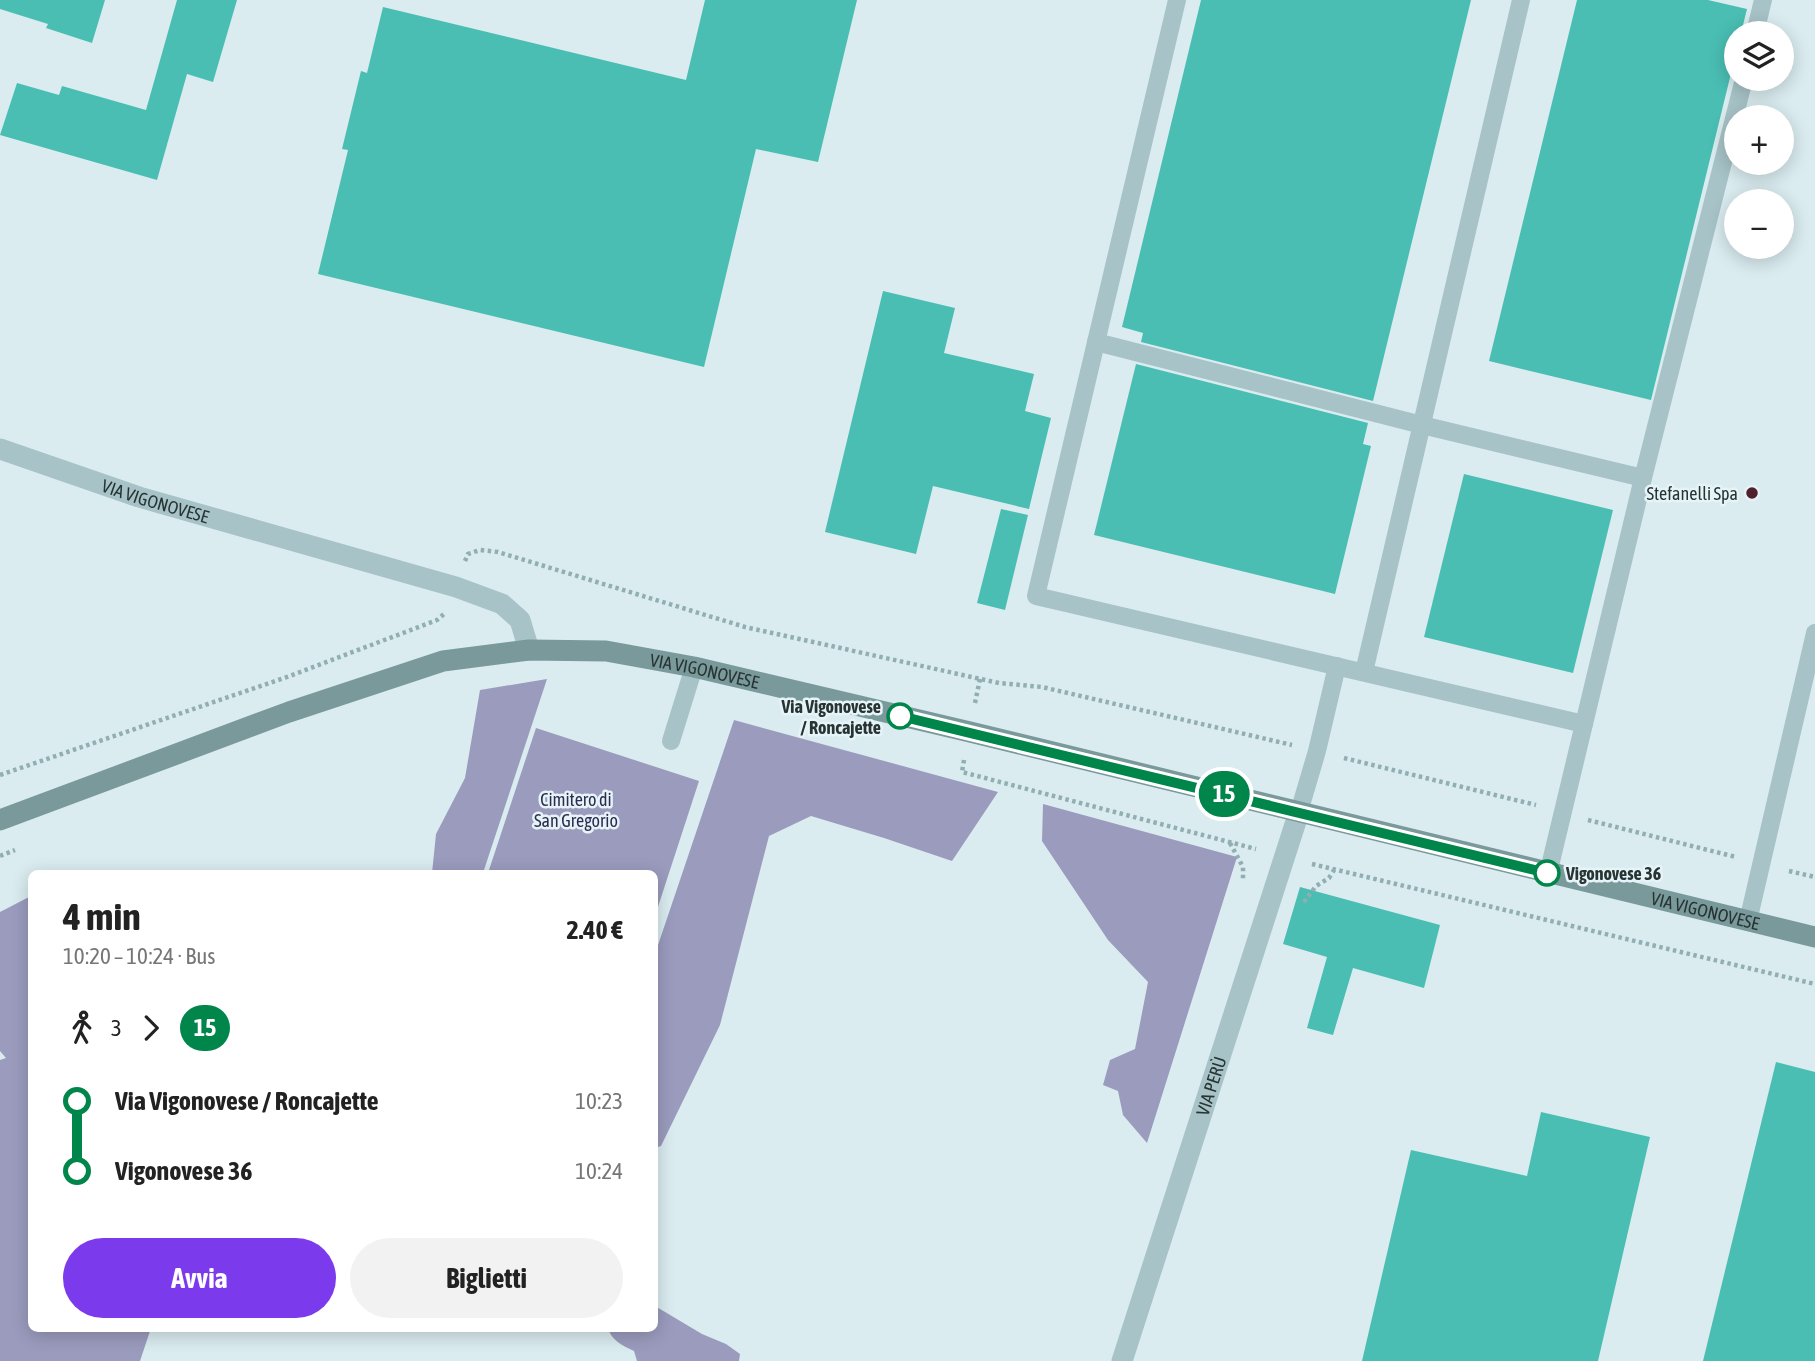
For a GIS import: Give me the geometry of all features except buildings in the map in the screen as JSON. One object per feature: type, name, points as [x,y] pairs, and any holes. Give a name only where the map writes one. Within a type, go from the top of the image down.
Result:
[{"type":"main road","name":"VIA VIGONOVESE","points":[[0,820],[289,712],[443,661],[529,650],[606,651],[694,667],[1815,937]]},
{"type":"street","name":"VIA VIGONOVESE","points":[[0,449],[139,497],[456,587],[502,604],[520,620],[529,650]]},
{"type":"street","name":"VIA PERÙ","points":[[1122,1361],[1298,812]]},
{"type":"lane","points":[[1178,0],[1036,596],[1584,724]]},
{"type":"lane","points":[[1364,672],[1521,0]]},
{"type":"lane","points":[[1758,21],[1763,0]]},
{"type":"lane","points":[[1548,874],[1643,478],[1741,91]]},
{"type":"lane","points":[[1096,342],[1643,478]]},
{"type":"lane","points":[[1748,921],[1815,634]]},
{"type":"lane","points":[[1298,812],[1317,751],[1337,666]]},
{"type":"lane","points":[[671,741],[694,667]]},
{"type":"path","points":[[461,567],[468,554],[480,550],[498,552],[745,626],[999,683],[1042,687],[1289,744]]},
{"type":"path","points":[[0,775],[288,677],[437,620],[451,605]]},
{"type":"path","points":[[1338,756],[1519,800]]},
{"type":"path","points":[[962,772],[1285,856],[1815,984]]},
{"type":"path","points":[[1586,820],[1744,859]]},
{"type":"path","points":[[1780,869],[1815,877]]},
{"type":"green space","points":[[547,679],[484,870],[432,870],[436,834],[465,778],[480,690]]},
{"type":"green space","points":[[734,720],[998,792],[952,861],[811,816],[769,836],[720,1025],[661,1146],[658,1147],[658,945]]},
{"type":"green space","name":"Cimitero di San Gregorio","points":[[536,728],[699,781],[658,907],[658,870],[489,870]]},
{"type":"green space","points":[[1043,804],[1237,857],[1147,1143],[1123,1115],[1118,1091],[1103,1085],[1110,1060],[1135,1049],[1148,982],[1108,940],[1042,841]]},
{"type":"green space","points":[[28,898],[28,1332],[150,1332],[140,1361],[0,1361],[0,1060],[6,1058],[0,1051],[0,912]]},
{"type":"green space","points":[[658,1308],[702,1334],[726,1344],[740,1354],[739,1361],[637,1361],[634,1351],[615,1339],[610,1332],[658,1332]]},
{"type":"bus line","name":"15","points":[[900,716],[1547,873]]},
{"type":"place","name":"Stefanelli Spa","points":[[1752,493]]},
{"type":"place","name":"Via Vigonovese / Roncajette","points":[[900,716]]},
{"type":"place","name":"Vigonovese 36","points":[[1547,873]]}]
